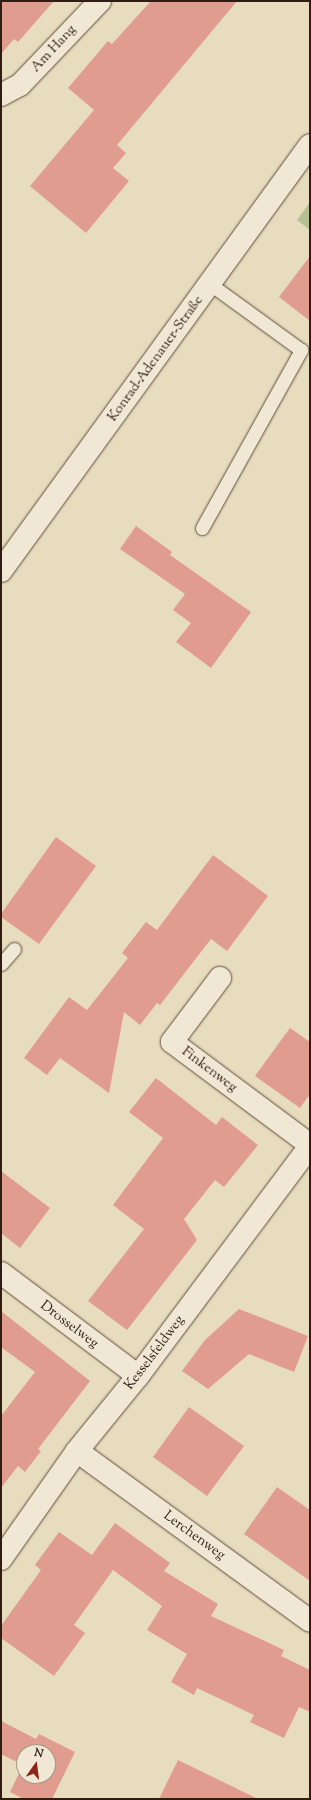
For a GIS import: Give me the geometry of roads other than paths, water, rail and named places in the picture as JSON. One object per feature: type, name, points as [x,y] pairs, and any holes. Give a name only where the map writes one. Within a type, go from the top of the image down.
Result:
[{"type":"street","name":"Am Hang","points":[[2,92],[20,85],[100,1]]},
{"type":"street","name":"Konrad-Adenauer-Straße","points":[[1,571],[310,146]]},
{"type":"street","name":"Finkenweg","points":[[220,978],[172,1042],[310,1146]]},
{"type":"street","name":"Kesselsfeldweg","points":[[1,1559],[77,1450],[138,1376],[310,1146]]},
{"type":"street","name":"Drosselweg","points":[[1,1273],[138,1376]]},
{"type":"street","name":"Lerchenweg","points":[[77,1450],[310,1621]]},
{"type":"lane","points":[[202,528],[301,350],[210,284]]},
{"type":"lane","points":[[1,964],[14,949]]}]
